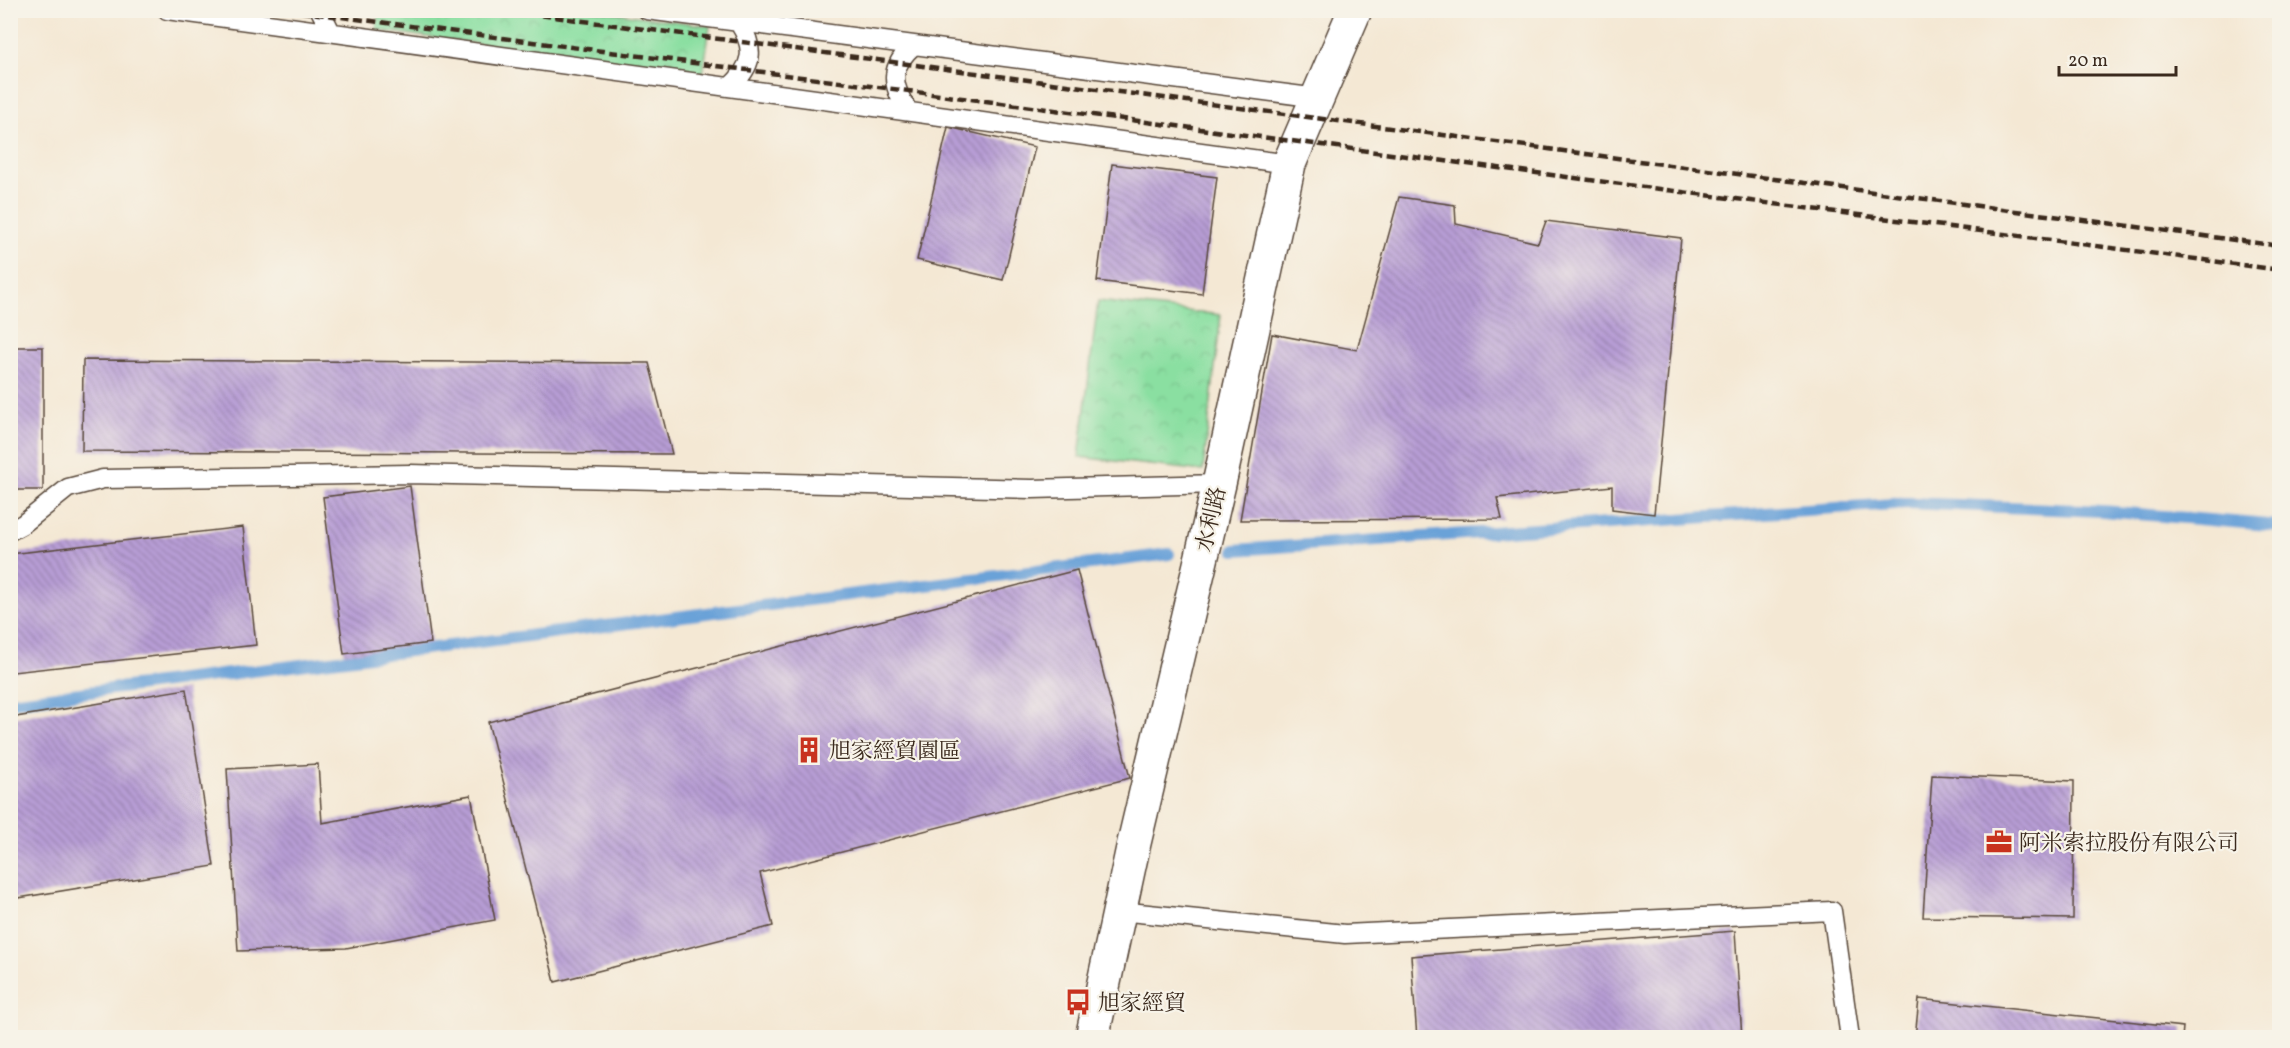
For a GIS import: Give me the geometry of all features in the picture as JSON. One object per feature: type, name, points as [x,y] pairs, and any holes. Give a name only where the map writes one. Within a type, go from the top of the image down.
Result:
[{"type":"street","name":"水利路","points":[[1092,1038],[1119,911],[1219,484],[1288,164],[1355,10]]},
{"type":"lane","points":[[320,10],[331,32]]},
{"type":"lane","points":[[647,10],[1318,98]]},
{"type":"lane","points":[[172,11],[907,109],[1288,164]]},
{"type":"lane","points":[[730,87],[747,69],[751,56],[750,45],[739,23]]},
{"type":"lane","points":[[907,109],[897,91],[894,73],[904,54],[914,45]]},
{"type":"lane","points":[[10,531],[23,524],[68,488],[103,479],[410,474],[1032,489],[1219,484]]},
{"type":"lane","points":[[1119,911],[1345,934],[1832,911],[1850,1038]]},
{"type":"green space","points":[[379,10],[594,10],[710,26],[703,74],[376,30]]},
{"type":"green space","points":[[1098,301],[1221,315],[1203,471],[1079,457]]},
{"type":"building","points":[[948,127],[1035,147],[1003,280],[917,260]]},
{"type":"building","points":[[1112,164],[1217,177],[1202,294],[1097,281]]},
{"type":"building","points":[[1399,197],[1455,205],[1456,224],[1538,243],[1546,221],[1681,238],[1654,514],[1612,509],[1612,486],[1497,498],[1502,519],[1240,520],[1272,334],[1357,350]]},
{"type":"building","points":[[10,347],[43,347],[43,490],[10,490]]},
{"type":"building","points":[[83,360],[649,363],[672,454],[82,451]]},
{"type":"building","points":[[410,486],[431,643],[344,654],[323,497]]},
{"type":"building","points":[[243,527],[256,645],[13,672],[10,647],[10,554]]},
{"type":"building","name":"旭家經貿園區","points":[[1077,570],[1130,778],[760,873],[773,926],[555,982],[488,722]]},
{"type":"building","points":[[186,689],[214,866],[12,899],[10,718]]},
{"type":"building","points":[[318,764],[322,823],[471,795],[495,920],[346,948],[238,951],[227,769]]},
{"type":"building","points":[[1932,775],[2074,781],[2073,919],[1923,917]]},
{"type":"building","points":[[1735,931],[1742,1038],[1417,1038],[1411,956]]},
{"type":"building","points":[[1919,999],[2183,1027],[2182,1038],[1915,1038]]},
{"type":"waterway","points":[[1235,550],[1907,503],[2103,511],[2280,526]]},
{"type":"waterway","points":[[10,702],[1169,554]]},
{"type":"railway","points":[[288,10],[2280,270]]},
{"type":"railway","points":[[501,10],[2280,246]]},
{"type":"place","name":"旭家經貿園區","points":[[809,750]]},
{"type":"place","name":"阿米索拉股份有限公司","points":[[1999,842]]},
{"type":"place","name":"旭家經貿","points":[[1078,1002]]}]
